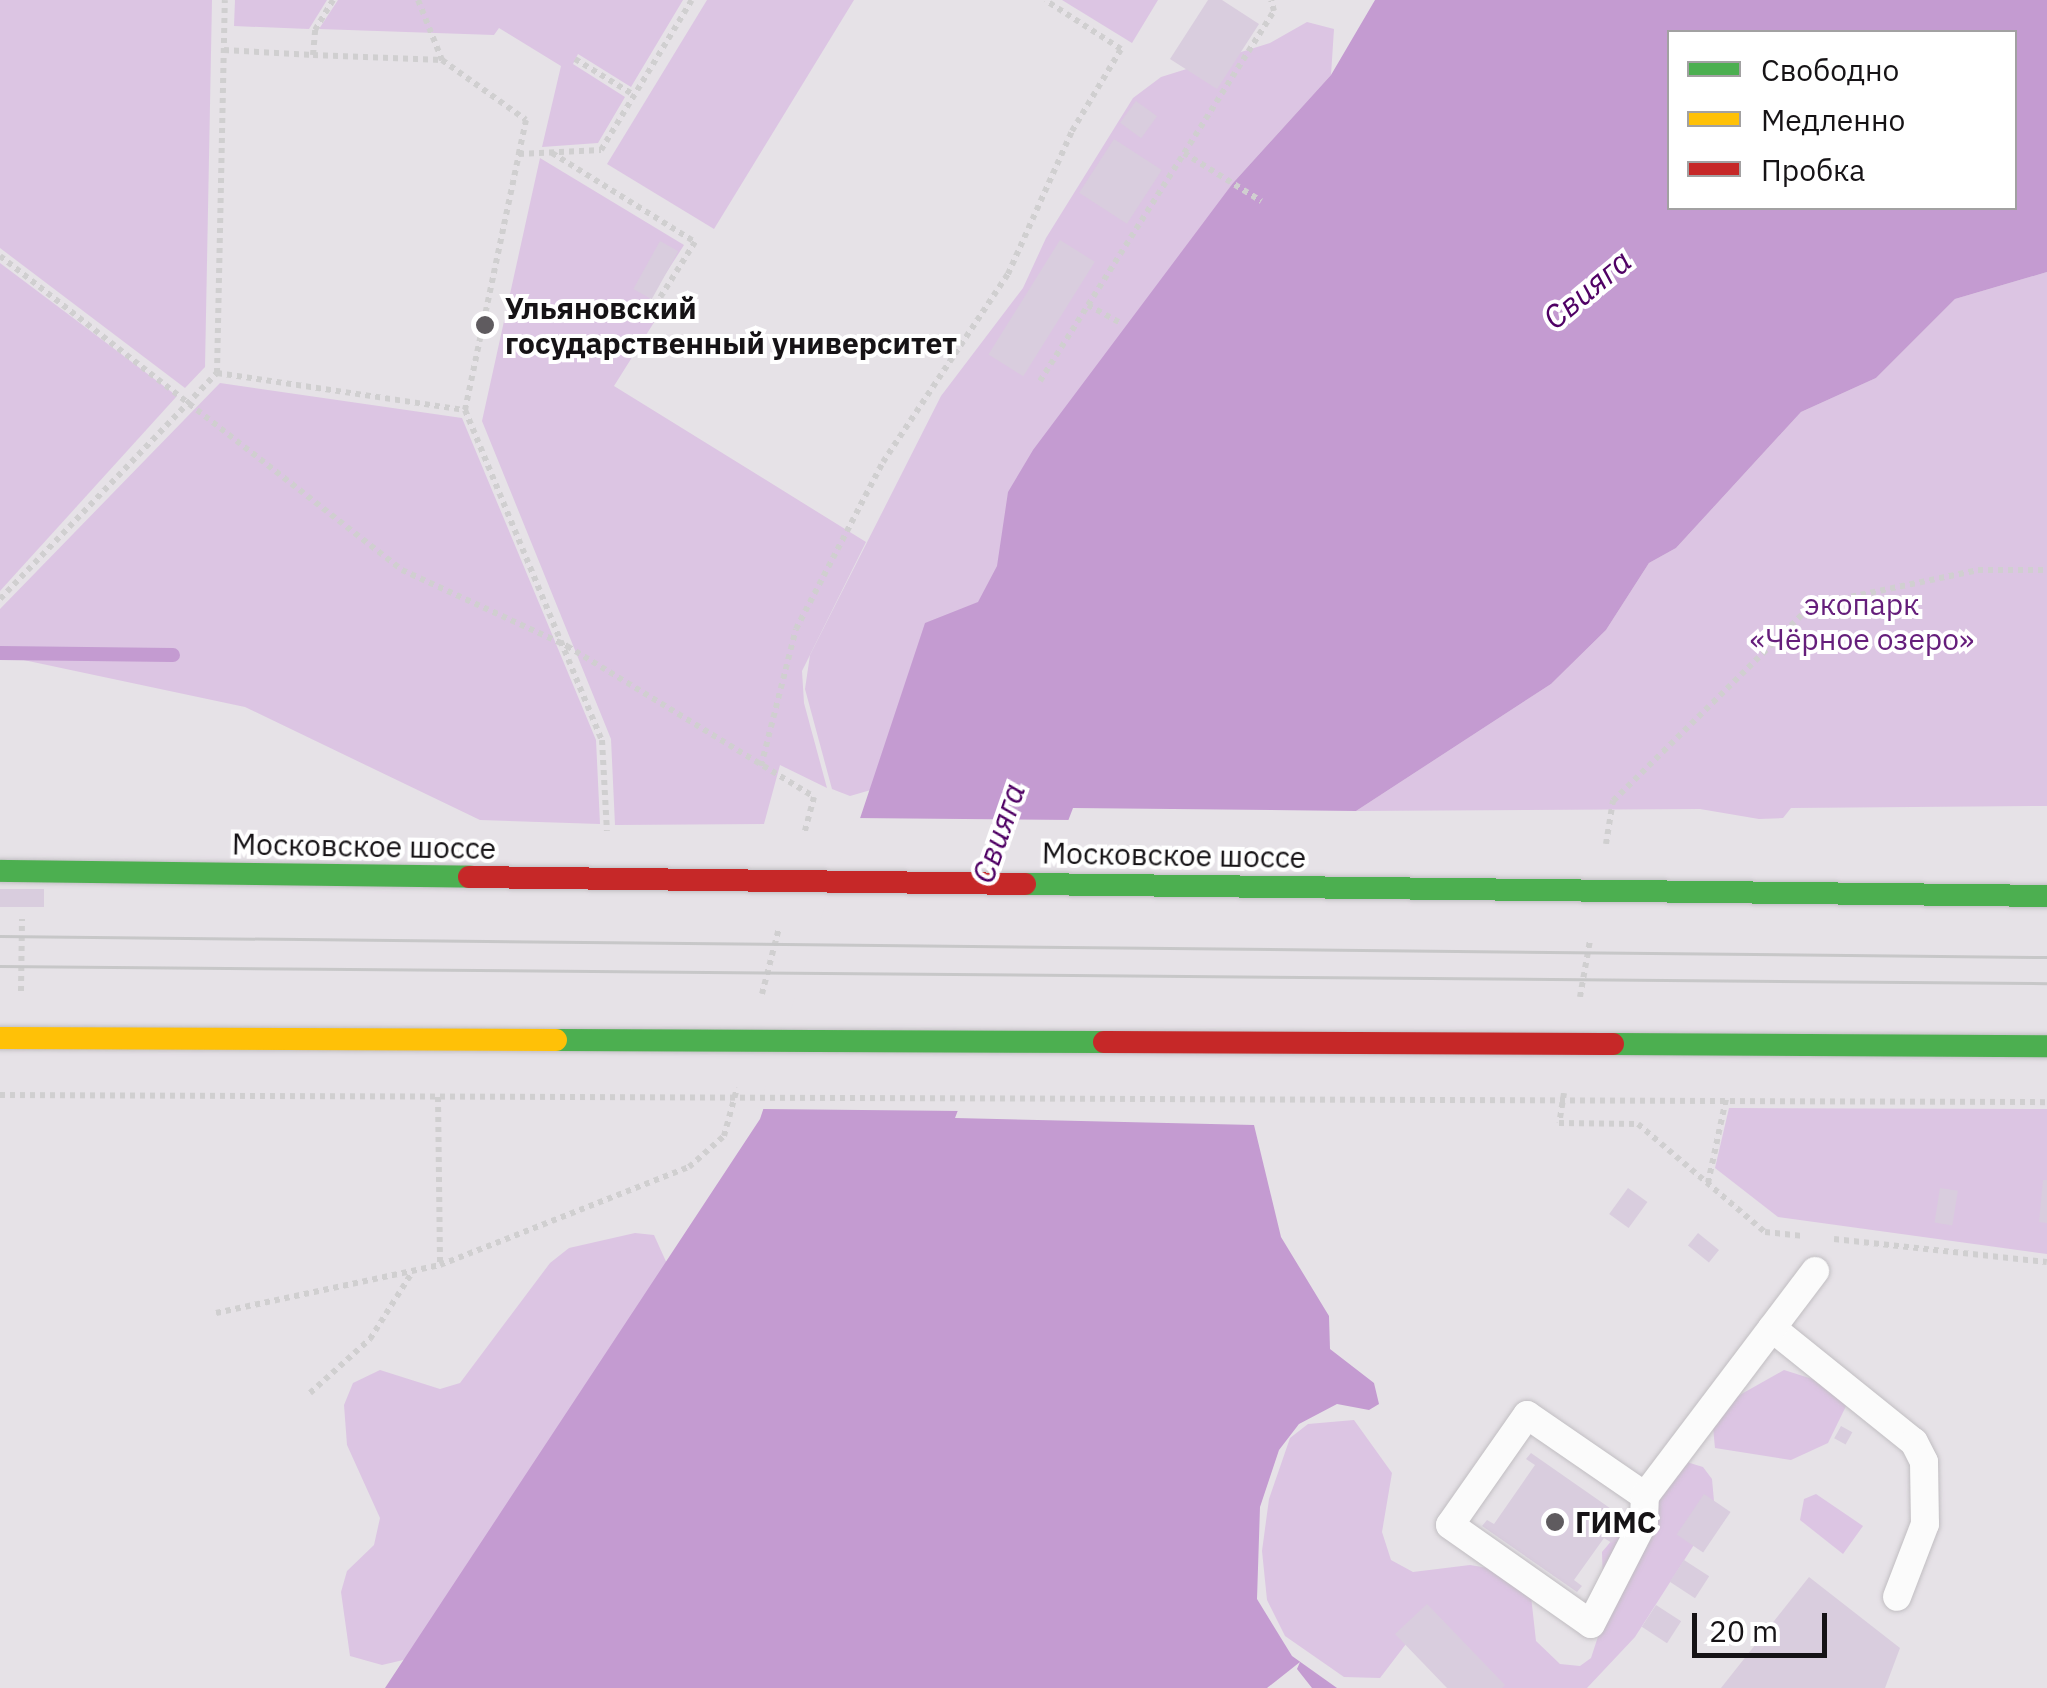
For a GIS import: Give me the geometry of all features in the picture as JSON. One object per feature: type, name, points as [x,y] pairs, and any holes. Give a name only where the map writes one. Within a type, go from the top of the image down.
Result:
[{"type":"main road","name":"Московское шоссе","points":[[0,871],[2047,896]]},
{"type":"main road","points":[[0,1038],[2047,1046]]},
{"type":"lane","points":[[1645,1496],[1528,1415],[1450,1525],[1591,1624],[1644,1520],[1645,1496],[1815,1272]]},
{"type":"lane","points":[[1772,1328],[1914,1442],[1924,1462],[1924,1524],[1896,1598]]},
{"type":"path","points":[[0,599],[218,373],[225,0]]},
{"type":"path","points":[[313,55],[314,30],[333,0]]},
{"type":"path","points":[[418,0],[442,60],[526,120],[465,410],[567,646],[602,740],[607,834]]},
{"type":"path","points":[[519,154],[602,150],[692,0]]},
{"type":"path","points":[[761,766],[796,628],[883,462],[1008,274],[1072,131],[1121,50],[1045,0]]},
{"type":"path","points":[[1040,381],[1274,11],[1271,0]]},
{"type":"path","points":[[224,50],[442,60]]},
{"type":"path","points":[[575,58],[634,96]]},
{"type":"path","points":[[551,152],[694,242],[654,308]]},
{"type":"path","points":[[1184,153],[1261,201]]},
{"type":"path","points":[[0,256],[192,402],[402,570],[567,646],[814,797],[799,854]]},
{"type":"path","points":[[1088,304],[1122,324]]},
{"type":"path","points":[[218,373],[465,410]]},
{"type":"path","points":[[1604,858],[1613,801],[1812,605],[1978,570],[2047,570]]},
{"type":"path","points":[[759,1004],[784,910]]},
{"type":"path","points":[[21,1008],[22,912]]},
{"type":"path","points":[[1578,1009],[1591,934]]},
{"type":"path","points":[[216,1313],[440,1265],[689,1166],[724,1136],[739,1080]]},
{"type":"path","points":[[1566,1085],[1559,1122],[1638,1124],[1765,1232],[2047,1262]]},
{"type":"path","points":[[0,1094],[2047,1102]]},
{"type":"path","points":[[438,1098],[440,1265]]},
{"type":"path","points":[[1708,1182],[1726,1099]]},
{"type":"path","points":[[310,1393],[370,1339],[413,1271]]},
{"type":"green space","points":[[0,0],[212,0],[205,367],[185,388],[0,248]]},
{"type":"green space","points":[[235,0],[327,0],[309,29],[234,26]]},
{"type":"green space","points":[[338,0],[683,0],[631,87],[578,54],[573,64],[625,97],[598,143],[542,147],[561,66],[499,28],[494,35],[319,29]]},
{"type":"green space","points":[[707,0],[854,0],[714,229],[607,164]]},
{"type":"green space","points":[[1062,0],[1158,0],[1132,43]]},
{"type":"green space","points":[[1307,22],[1334,29],[1331,75],[1233,183],[888,785],[850,796],[832,789],[805,689],[810,655],[941,396],[1023,288],[1046,238],[1133,98],[1161,77],[1270,43]]},
{"type":"green space","points":[[540,158],[684,245],[645,306],[658,316],[614,386],[866,542],[802,671],[804,703],[827,788],[780,765],[764,824],[615,825],[611,739],[482,421]]},
{"type":"green space","points":[[0,263],[177,396],[0,591]]},
{"type":"green space","name":"экопарк «Чёрное озеро»","points":[[2047,272],[2047,806],[1791,808],[1783,818],[1759,819],[1700,809],[1356,811],[1551,684],[1606,630],[1649,563],[1676,548],[1801,412],[1876,378],[1955,299]]},
{"type":"green space","points":[[220,383],[462,418],[596,740],[600,824],[480,820],[245,707],[0,655],[0,609]]},
{"type":"green space","points":[[1729,1108],[2047,1109],[2047,1254],[1778,1217],[1715,1168]]},
{"type":"green space","points":[[635,1233],[654,1235],[673,1277],[416,1657],[382,1665],[350,1656],[341,1592],[347,1571],[374,1545],[380,1518],[347,1445],[344,1405],[353,1383],[380,1370],[440,1389],[460,1383],[550,1263],[569,1248]]},
{"type":"green space","points":[[1784,1370],[1825,1383],[1849,1400],[1828,1443],[1791,1460],[1715,1448],[1713,1427],[1729,1401]]},
{"type":"green space","points":[[1354,1420],[1392,1473],[1382,1532],[1391,1560],[1413,1572],[1470,1565],[1500,1570],[1531,1596],[1536,1641],[1560,1664],[1580,1666],[1591,1658],[1604,1618],[1602,1552],[1680,1460],[1703,1467],[1712,1479],[1715,1512],[1635,1637],[1587,1688],[1466,1688],[1406,1644],[1380,1678],[1344,1677],[1285,1636],[1267,1600],[1262,1551],[1269,1499],[1290,1438],[1308,1424]]},
{"type":"green space","points":[[1816,1494],[1863,1526],[1843,1554],[1800,1520],[1804,1499]]},
{"type":"water","name":"Свияга","points":[[1375,0],[2047,0],[2047,272],[1955,299],[1876,378],[1801,412],[1676,548],[1649,563],[1606,630],[1551,684],[1356,811],[1073,808],[955,1118],[1254,1125],[1281,1237],[1329,1316],[1330,1349],[1374,1383],[1379,1404],[1369,1410],[1337,1404],[1299,1424],[1279,1450],[1260,1507],[1257,1599],[1292,1656],[1337,1688],[385,1688],[760,1119],[925,623],[978,602],[997,566],[1008,492],[1033,450],[1233,183],[1331,75]]},
{"type":"pier","points":[[854,818],[1073,820],[962,1111],[758,1109]]},
{"type":"pier","points":[[1300,1662],[1297,1669],[1312,1688],[1267,1688]]},
{"type":"building","points":[[1208,0],[1222,0],[1259,24],[1217,89],[1170,59]]},
{"type":"building","points":[[1136,101],[1157,116],[1141,138],[1120,123]]},
{"type":"building","points":[[1114,139],[1162,170],[1127,224],[1079,193]]},
{"type":"building","points":[[1060,240],[1095,262],[1023,376],[988,354]]},
{"type":"building","points":[[660,241],[678,251],[652,299],[633,289]]},
{"type":"building","points":[[0,889],[44,889],[44,907],[0,907]]},
{"type":"building","points":[[2043,1180],[2047,1180],[2047,1223],[2039,1222]]},
{"type":"building","points":[[1628,1188],[1647,1202],[1629,1228],[1609,1214]]},
{"type":"building","points":[[1940,1188],[1958,1191],[1952,1225],[1935,1223]]},
{"type":"building","points":[[1698,1233],[1719,1250],[1709,1262],[1688,1245]]},
{"type":"building","points":[[1841,1426],[1852,1432],[1846,1445],[1834,1438]]},
{"type":"building","name":"ГИМС","points":[[1531,1453],[1627,1520],[1616,1520],[1608,1531],[1616,1537],[1612,1543],[1604,1538],[1574,1580],[1582,1586],[1577,1592],[1482,1526],[1487,1520],[1494,1524],[1535,1465],[1526,1459]]},
{"type":"building","points":[[1704,1494],[1731,1512],[1703,1553],[1677,1535]]},
{"type":"building","points":[[1684,1560],[1709,1576],[1695,1598],[1670,1582]]},
{"type":"building","points":[[1809,1577],[1900,1648],[1885,1688],[1721,1688]]},
{"type":"building","points":[[1427,1604],[1505,1685],[1502,1688],[1447,1688],[1395,1634]]},
{"type":"building","points":[[1656,1605],[1681,1621],[1667,1643],[1642,1627]]},
{"type":"waterway","points":[[0,653],[173,655]]},
{"type":"tram line","points":[[0,936],[2047,957]]},
{"type":"tram line","points":[[0,966],[2047,983]]},
{"type":"traffic: fast","points":[[0,871],[469,877]]},
{"type":"traffic: fast","points":[[1025,884],[2047,896]]},
{"type":"traffic: fast","points":[[556,1040],[1104,1042]]},
{"type":"traffic: fast","points":[[1613,1044],[2047,1046]]},
{"type":"traffic: slow","points":[[0,1038],[556,1040]]},
{"type":"traffic: jam","points":[[469,877],[1025,884]]},
{"type":"traffic: jam","points":[[1104,1042],[1613,1044]]},
{"type":"place","name":"Ульяновский государственный университет","points":[[485,325]]},
{"type":"place","name":"ГИМС","points":[[1555,1522]]}]
